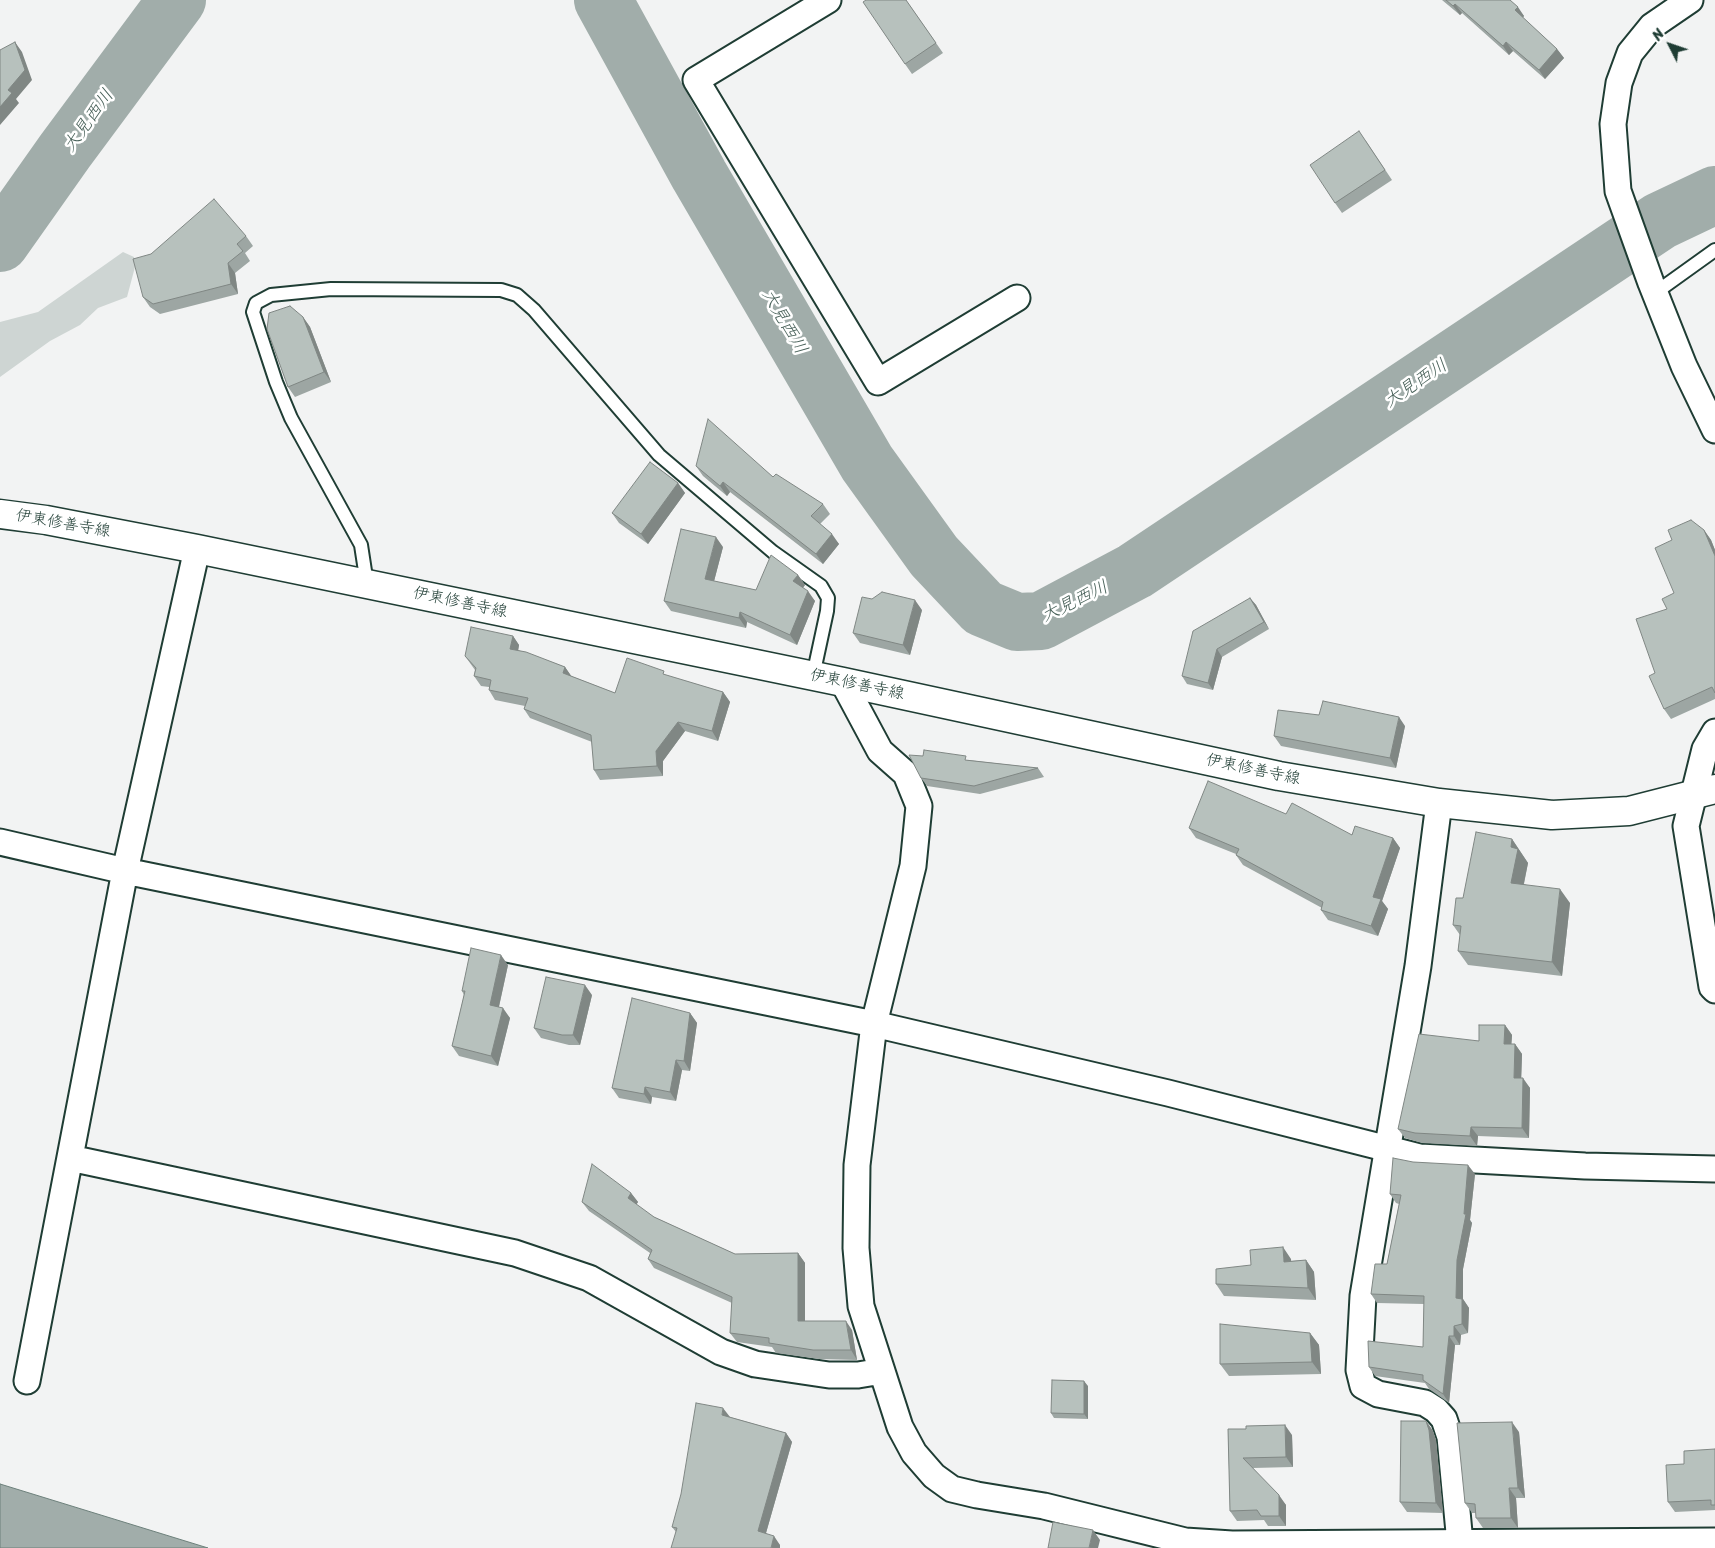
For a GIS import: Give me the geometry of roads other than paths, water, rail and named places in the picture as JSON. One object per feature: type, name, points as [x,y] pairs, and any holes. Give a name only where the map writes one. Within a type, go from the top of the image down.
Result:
[{"type":"main road","name":"伊東修善寺線","points":[[0,514],[46,520],[198,549],[843,682],[1280,776],[1439,804],[1552,815],[1629,811],[1704,791]]},
{"type":"street","points":[[828,0],[696,80],[878,382],[1017,298]]},
{"type":"street","points":[[1690,0],[1652,26],[1630,53],[1622,76],[1613,124],[1618,191],[1684,366],[1715,430]]},
{"type":"street","points":[[27,1381],[125,871],[198,549]]},
{"type":"street","points":[[843,682],[880,751],[906,774],[919,806],[913,866],[874,1024],[857,1165],[856,1248],[861,1306],[900,1427],[914,1453],[934,1476],[952,1489],[1044,1506],[1186,1541],[1232,1544],[1715,1541]]},
{"type":"street","points":[[1715,732],[1705,749],[1704,791],[1686,826],[1712,987],[1715,990]]},
{"type":"street","points":[[1439,804],[1418,966],[1386,1148],[1363,1296],[1359,1370],[1363,1386],[1378,1394],[1425,1403],[1436,1410],[1444,1419],[1450,1437],[1460,1543]]},
{"type":"street","points":[[0,842],[125,871],[874,1024],[1430,1157],[1585,1166],[1715,1169]]},
{"type":"street","points":[[70,1158],[515,1253],[589,1278],[721,1352],[755,1364],[829,1375],[858,1376],[882,1371]]},
{"type":"lane","points":[[1653,288],[1715,250]]},
{"type":"lane","points":[[367,584],[361,546],[291,418],[276,382],[253,312],[256,303],[272,295],[331,288],[501,290],[517,295],[534,310],[659,455],[773,552],[821,586],[828,598],[827,612],[813,676]]},
{"type":"waterway","name":"大見西川","points":[[0,243],[65,151],[177,0]]},
{"type":"waterway","name":"大見西川","points":[[603,0],[699,175],[867,463],[934,556],[983,608],[1017,622],[1041,621],[1135,571],[1660,221],[1715,195]]}]
